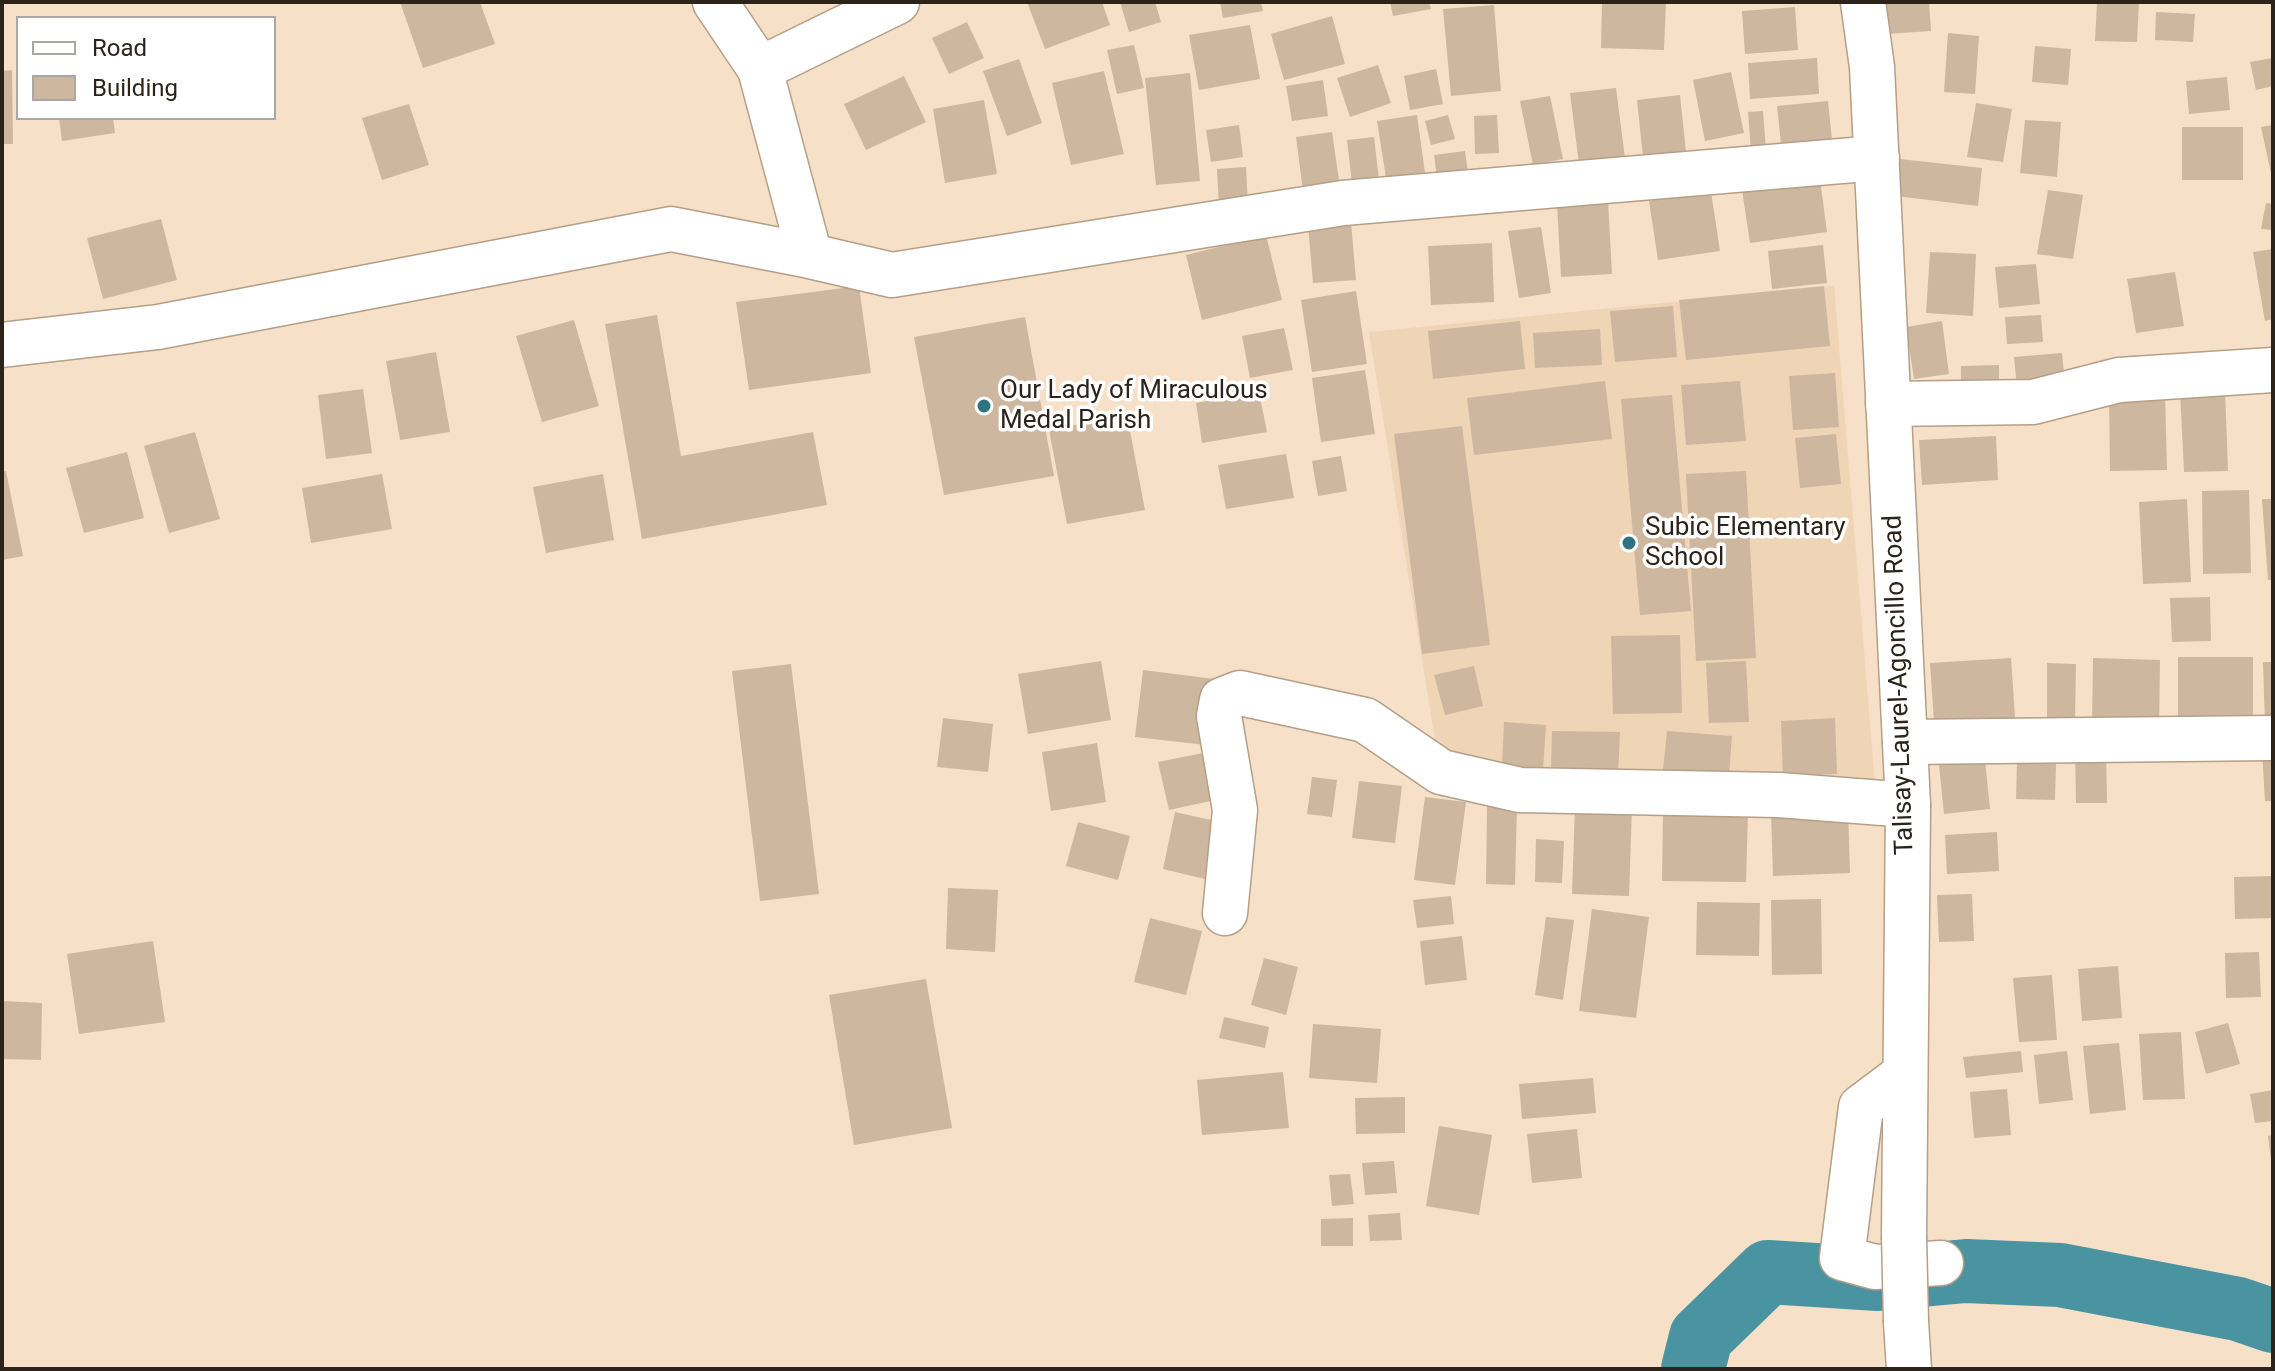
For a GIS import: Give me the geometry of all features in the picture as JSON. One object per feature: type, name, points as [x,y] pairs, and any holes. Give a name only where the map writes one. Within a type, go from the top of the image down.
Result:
[{"type":"street","points":[[715,2],[760,69],[810,256]]},
{"type":"street","points":[[760,69],[897,2]]},
{"type":"street","name":"Talisay-Laurel-Agoncillo Road","points":[[1863,2],[1872,67],[1908,805],[1904,1236],[1909,1369]]},
{"type":"street","points":[[2,345],[158,327],[671,229],[892,275],[1343,203],[1877,158]]},
{"type":"street","points":[[1888,404],[2033,402],[2119,380],[2273,370]]},
{"type":"street","points":[[1225,913],[1235,810],[1219,716],[1222,700],[1240,693],[1365,720],[1441,772],[1520,790],[1779,795],[1908,805]]},
{"type":"street","points":[[1905,742],[2273,738]]},
{"type":"street","points":[[1905,1074],[1861,1107],[1842,1258],[1875,1267],[1941,1263]]},
{"type":"shaded area","name":"Subic Elementary School","points":[[1834,286],[1875,783],[1493,777],[1437,753],[1369,332]]},
{"type":"building","points":[[400,2],[480,2],[495,44],[423,68]]},
{"type":"building","points":[[1027,2],[1102,2],[1110,25],[1045,49]]},
{"type":"building","points":[[1120,2],[1155,2],[1161,22],[1129,32]]},
{"type":"building","points":[[1220,2],[1261,2],[1263,11],[1223,18]]},
{"type":"building","points":[[1390,2],[1429,2],[1431,9],[1393,16]]},
{"type":"building","points":[[1602,2],[1666,2],[1664,50],[1601,48]]},
{"type":"building","points":[[1884,2],[1929,2],[1931,31],[1886,34]]},
{"type":"building","points":[[2097,2],[2139,2],[2137,42],[2095,41]]},
{"type":"building","points":[[1494,5],[1501,91],[1451,96],[1443,9]]},
{"type":"building","points":[[1795,7],[1798,50],[1745,54],[1742,11]]},
{"type":"building","points":[[2156,12],[2195,14],[2193,42],[2155,40]]},
{"type":"building","points":[[1332,16],[1345,64],[1284,80],[1271,34]]},
{"type":"building","points":[[967,22],[984,58],[949,74],[932,38]]},
{"type":"building","points":[[1250,25],[1260,79],[1199,90],[1189,35]]},
{"type":"building","points":[[1948,33],[1979,36],[1975,94],[1944,92]]},
{"type":"building","points":[[1134,45],[1144,88],[1117,94],[1107,50]]},
{"type":"building","points":[[2035,46],[2071,49],[2068,85],[2032,82]]},
{"type":"building","points":[[1817,58],[1819,94],[1750,99],[1748,63]]},
{"type":"building","points":[[2272,58],[2273,86],[2256,90],[2250,62]]},
{"type":"building","points":[[1019,59],[1042,123],[1007,136],[983,71]]},
{"type":"building","points":[[1378,65],[1391,103],[1350,117],[1337,78]]},
{"type":"building","points":[[1436,69],[1443,104],[1410,110],[1404,76]]},
{"type":"building","points":[[12,70],[13,144],[2,144],[2,71]]},
{"type":"building","points":[[1104,71],[1124,154],[1071,165],[1052,83]]},
{"type":"building","points":[[1731,72],[1744,133],[1705,141],[1693,80]]},
{"type":"building","points":[[1190,73],[1200,181],[1156,185],[1145,78]]},
{"type":"building","points":[[904,76],[926,122],[866,150],[844,104]]},
{"type":"building","points":[[2227,77],[2230,110],[2189,114],[2186,81]]},
{"type":"building","points":[[1323,80],[1328,116],[1292,121],[1286,86]]},
{"type":"building","points":[[1616,88],[1625,158],[1579,164],[1570,93]]},
{"type":"building","points":[[1680,95],[1686,152],[1643,157],[1637,100]]},
{"type":"building","points":[[1550,96],[1563,159],[1533,165],[1520,101]]},
{"type":"building","points":[[984,100],[997,174],[945,183],[933,109]]},
{"type":"building","points":[[1828,101],[1832,140],[1781,144],[1777,106]]},
{"type":"building","points":[[1976,103],[2012,109],[2003,162],[1967,157]]},
{"type":"building","points":[[409,104],[429,165],[382,180],[362,118]]},
{"type":"building","points":[[1763,111],[1766,150],[1751,151],[1748,112]]},
{"type":"building","points":[[1417,115],[1425,173],[1386,178],[1377,121]]},
{"type":"building","points":[[1448,115],[1455,139],[1431,145],[1425,121]]},
{"type":"building","points":[[1497,115],[1499,153],[1475,154],[1474,116]]},
{"type":"building","points":[[59,120],[113,120],[115,133],[62,141]]},
{"type":"building","points":[[2025,120],[2061,122],[2057,177],[2020,173]]},
{"type":"building","points":[[1239,125],[1243,157],[1211,162],[1206,130]]},
{"type":"building","points":[[2273,125],[2273,178],[2272,178],[2261,127]]},
{"type":"building","points":[[2182,127],[2243,127],[2243,180],[2182,180]]},
{"type":"building","points":[[1332,132],[1341,194],[1304,199],[1296,137]]},
{"type":"building","points":[[1374,137],[1380,189],[1353,192],[1347,140]]},
{"type":"building","points":[[1465,151],[1468,173],[1437,178],[1434,155]]},
{"type":"building","points":[[1900,159],[1982,168],[1978,206],[1896,196]]},
{"type":"building","points":[[1246,167],[1248,205],[1219,207],[1217,169]]},
{"type":"building","points":[[1819,172],[1827,232],[1750,243],[1741,183]]},
{"type":"building","points":[[2048,190],[2083,195],[2073,259],[2037,254]]},
{"type":"building","points":[[1711,192],[1720,251],[1658,260],[1649,201]]},
{"type":"building","points":[[1608,201],[1612,274],[1561,277],[1557,204]]},
{"type":"building","points":[[2266,203],[2273,204],[2273,230],[2261,229]]},
{"type":"building","points":[[161,219],[177,280],[103,299],[87,238]]},
{"type":"building","points":[[1351,222],[1356,280],[1313,283],[1308,225]]},
{"type":"building","points":[[1541,227],[1551,293],[1519,298],[1508,231]]},
{"type":"building","points":[[1266,235],[1282,300],[1202,320],[1186,255]]},
{"type":"building","points":[[1492,243],[1494,302],[1431,305],[1428,246]]},
{"type":"building","points":[[1823,245],[1827,283],[1772,289],[1768,251]]},
{"type":"building","points":[[2273,249],[2273,319],[2265,321],[2253,252]]},
{"type":"building","points":[[1930,252],[1976,254],[1973,316],[1926,313]]},
{"type":"building","points":[[2036,264],[2040,304],[1999,308],[1995,267]]},
{"type":"building","points":[[2175,272],[2184,326],[2136,333],[2127,279]]},
{"type":"building","points":[[859,286],[871,373],[749,390],[736,302]]},
{"type":"building","points":[[1824,286],[1830,346],[1686,360],[1679,300]]},
{"type":"building","points":[[1356,291],[1367,364],[1312,372],[1301,300]]},
{"type":"building","points":[[1673,306],[1677,357],[1615,362],[1610,311]]},
{"type":"building","points":[[657,315],[681,456],[813,432],[827,505],[642,539],[605,324]]},
{"type":"building","points":[[2041,315],[2043,342],[2007,344],[2005,317]]},
{"type":"building","name":"Our Lady of Miraculous Medal Parish","points":[[1025,317],[1054,476],[944,495],[914,337]]},
{"type":"building","points":[[574,320],[599,406],[542,422],[516,336]]},
{"type":"building","points":[[1520,321],[1525,369],[1433,379],[1428,331]]},
{"type":"building","points":[[1942,321],[1949,374],[1914,379],[1906,327]]},
{"type":"building","points":[[1284,328],[1293,370],[1250,378],[1242,336]]},
{"type":"building","points":[[1600,329],[1602,365],[1535,368],[1533,333]]},
{"type":"building","points":[[436,352],[450,432],[400,440],[386,361]]},
{"type":"building","points":[[2062,353],[2065,383],[2017,387],[2014,357]]},
{"type":"building","points":[[1999,365],[1999,390],[1961,390],[1961,366]]},
{"type":"building","points":[[1365,370],[1375,434],[1321,442],[1312,378]]},
{"type":"building","points":[[1835,373],[1839,427],[1793,430],[1789,376]]},
{"type":"building","points":[[1605,381],[1612,439],[1474,455],[1467,398]]},
{"type":"building","points":[[1740,381],[1746,441],[1686,445],[1681,385]]},
{"type":"building","points":[[363,389],[372,453],[326,459],[318,395]]},
{"type":"building","points":[[2225,390],[2228,471],[2184,472],[2180,391]]},
{"type":"building","points":[[1259,392],[1267,432],[1202,443],[1196,403]]},
{"type":"building","points":[[2109,394],[2165,394],[2167,470],[2110,471]]},
{"type":"building","points":[[1672,395],[1691,611],[1640,615],[1621,399]]},
{"type":"building","points":[[1127,415],[1145,510],[1067,524],[1049,430]]},
{"type":"building","points":[[1462,426],[1490,645],[1422,654],[1394,434]]},
{"type":"building","points":[[195,432],[220,519],[169,533],[144,446]]},
{"type":"building","points":[[1836,434],[1841,484],[1800,488],[1795,438]]},
{"type":"building","points":[[1996,436],[1998,480],[1922,485],[1919,440]]},
{"type":"building","points":[[127,452],[144,518],[84,533],[66,468]]},
{"type":"building","points":[[1286,454],[1294,498],[1226,509],[1218,465]]},
{"type":"building","points":[[1341,456],[1347,491],[1318,496],[1312,461]]},
{"type":"building","points":[[6,471],[23,556],[2,560],[2,472]]},
{"type":"building","points":[[1746,471],[1756,658],[1696,661],[1686,474]]},
{"type":"building","points":[[382,474],[392,529],[311,543],[302,488]]},
{"type":"building","points":[[603,474],[614,540],[546,553],[533,487]]},
{"type":"building","points":[[2249,490],[2251,573],[2203,574],[2202,491]]},
{"type":"building","points":[[2187,499],[2191,582],[2143,584],[2139,502]]},
{"type":"building","points":[[2262,499],[2273,499],[2273,580],[2268,580]]},
{"type":"building","points":[[2210,597],[2211,641],[2172,642],[2170,598]]},
{"type":"building","points":[[1680,635],[1682,713],[1613,714],[1611,636]]},
{"type":"building","points":[[2178,657],[2253,657],[2253,719],[2178,719]]},
{"type":"building","points":[[2011,658],[2016,732],[1935,737],[1930,663]]},
{"type":"building","points":[[2093,658],[2160,660],[2159,730],[2092,729]]},
{"type":"building","points":[[1101,661],[1111,720],[1028,734],[1018,674]]},
{"type":"building","points":[[1746,661],[1749,722],[1709,723],[1706,663]]},
{"type":"building","points":[[2263,662],[2273,662],[2273,723],[2265,723]]},
{"type":"building","points":[[2047,663],[2076,664],[2075,722],[2047,722]]},
{"type":"building","points":[[791,664],[819,894],[760,901],[732,671]]},
{"type":"building","points":[[1474,666],[1483,706],[1445,715],[1434,675]]},
{"type":"building","points":[[1143,670],[1214,679],[1206,745],[1135,737]]},
{"type":"building","points":[[943,718],[993,724],[988,772],[937,767]]},
{"type":"building","points":[[1835,718],[1837,774],[1783,776],[1781,721]]},
{"type":"building","points":[[1504,722],[1546,725],[1543,770],[1502,767]]},
{"type":"building","points":[[1552,731],[1620,732],[1618,774],[1551,772]]},
{"type":"building","points":[[1667,731],[1732,736],[1729,775],[1663,770]]},
{"type":"building","points":[[1097,743],[1106,802],[1051,811],[1042,752]]},
{"type":"building","points":[[2075,747],[2106,747],[2107,803],[2076,803]]},
{"type":"building","points":[[2273,749],[2273,801],[2265,801],[2262,750]]},
{"type":"building","points":[[1213,751],[1224,798],[1169,810],[1158,762]]},
{"type":"building","points":[[1985,760],[1990,809],[1944,814],[1939,765]]},
{"type":"building","points":[[2017,761],[2056,763],[2055,800],[2016,799]]},
{"type":"building","points":[[1312,777],[1337,780],[1332,817],[1307,814]]},
{"type":"building","points":[[1359,781],[1402,786],[1395,843],[1352,838]]},
{"type":"building","points":[[1425,797],[1466,802],[1455,885],[1414,880]]},
{"type":"building","points":[[1487,805],[1517,806],[1515,885],[1486,884]]},
{"type":"building","points":[[1575,806],[1632,808],[1629,896],[1572,894]]},
{"type":"building","points":[[1848,808],[1850,873],[1773,876],[1771,811]]},
{"type":"building","points":[[1663,811],[1748,812],[1746,882],[1662,881]]},
{"type":"building","points":[[1175,812],[1229,824],[1217,882],[1163,869]]},
{"type":"building","points":[[1078,822],[1130,836],[1118,880],[1066,866]]},
{"type":"building","points":[[1997,832],[1999,871],[1947,874],[1945,835]]},
{"type":"building","points":[[1536,839],[1564,841],[1562,883],[1535,882]]},
{"type":"building","points":[[2273,876],[2273,918],[2235,919],[2234,877]]},
{"type":"building","points":[[948,888],[998,890],[995,952],[946,949]]},
{"type":"building","points":[[1972,894],[1974,941],[1939,942],[1937,895]]},
{"type":"building","points":[[1451,896],[1454,924],[1417,928],[1413,900]]},
{"type":"building","points":[[1821,899],[1822,974],[1772,975],[1771,900]]},
{"type":"building","points":[[1697,902],[1760,903],[1759,956],[1696,955]]},
{"type":"building","points":[[1592,909],[1649,917],[1636,1018],[1579,1011]]},
{"type":"building","points":[[1546,917],[1574,920],[1563,1000],[1535,995]]},
{"type":"building","points":[[1150,918],[1202,931],[1186,995],[1134,982]]},
{"type":"building","points":[[1462,936],[1467,980],[1425,985],[1420,941]]},
{"type":"building","points":[[153,941],[165,1022],[79,1034],[67,954]]},
{"type":"building","points":[[2259,952],[2261,997],[2226,998],[2225,953]]},
{"type":"building","points":[[1264,958],[1298,967],[1286,1015],[1251,1005]]},
{"type":"building","points":[[2118,966],[2122,1018],[2082,1021],[2078,969]]},
{"type":"building","points":[[2052,975],[2057,1040],[2019,1042],[2013,978]]},
{"type":"building","points":[[926,979],[952,1128],[854,1145],[829,995]]},
{"type":"building","points":[[2,1001],[42,1003],[41,1060],[2,1059]]},
{"type":"building","points":[[1224,1017],[1269,1027],[1265,1048],[1219,1038]]},
{"type":"building","points":[[2228,1023],[2240,1064],[2206,1074],[2195,1032]]},
{"type":"building","points":[[1313,1024],[1381,1029],[1377,1083],[1309,1078]]},
{"type":"building","points":[[2181,1032],[2185,1099],[2143,1100],[2139,1034]]},
{"type":"building","points":[[2119,1043],[2126,1110],[2090,1114],[2083,1046]]},
{"type":"building","points":[[2021,1051],[2023,1072],[1966,1078],[1963,1057]]},
{"type":"building","points":[[2067,1051],[2073,1100],[2039,1104],[2034,1055]]},
{"type":"building","points":[[1283,1072],[1289,1128],[1202,1135],[1197,1080]]},
{"type":"building","points":[[1593,1078],[1596,1113],[1522,1119],[1519,1084]]},
{"type":"building","points":[[2007,1089],[2011,1135],[1974,1138],[1970,1092]]},
{"type":"building","points":[[2273,1090],[2273,1121],[2255,1123],[2250,1094]]},
{"type":"building","points":[[1405,1097],[1405,1133],[1356,1134],[1355,1098]]},
{"type":"building","points":[[1439,1126],[1492,1135],[1479,1215],[1426,1206]]},
{"type":"building","points":[[1577,1129],[1582,1178],[1532,1183],[1527,1134]]},
{"type":"building","points":[[2273,1135],[2273,1160],[2271,1160],[2268,1136]]},
{"type":"building","points":[[1394,1161],[1397,1193],[1365,1195],[1362,1163]]},
{"type":"building","points":[[1350,1174],[1354,1204],[1332,1206],[1329,1175]]},
{"type":"building","points":[[1400,1213],[1402,1240],[1370,1241],[1368,1215]]},
{"type":"building","points":[[1353,1218],[1353,1246],[1321,1246],[1321,1219]]},
{"type":"waterway","points":[[1693,1369],[1701,1337],[1768,1272],[1878,1279],[1966,1271],[2060,1275],[2238,1309],[2273,1321]]},
{"type":"place","name":"Our Lady of Miraculous Medal Parish","points":[[984,406]]},
{"type":"place","name":"Subic Elementary School","points":[[1629,543]]}]
